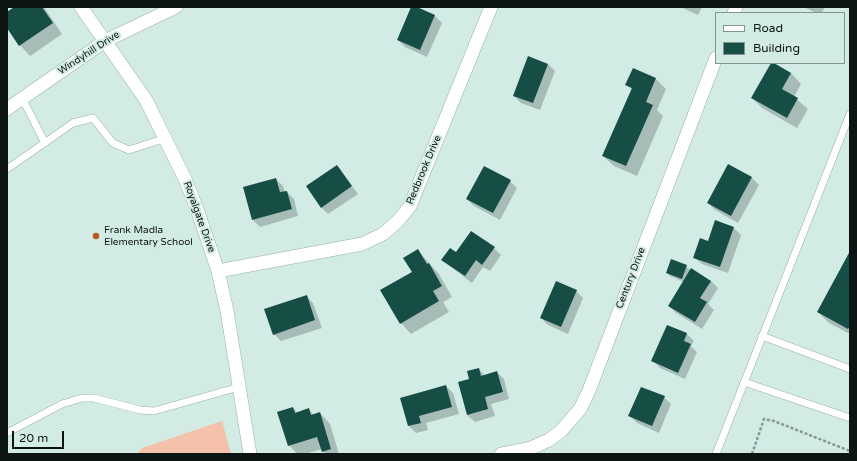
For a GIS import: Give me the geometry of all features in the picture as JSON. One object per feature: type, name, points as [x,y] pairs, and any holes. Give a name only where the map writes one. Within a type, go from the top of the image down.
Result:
[{"type":"street","name":"Royalgate Drive","points":[[81,7],[146,100],[186,181],[218,271],[227,311],[250,454]]},
{"type":"street","name":"Windyhill Drive","points":[[7,109],[105,40],[176,7]]},
{"type":"street","name":"Redbrook Drive","points":[[218,271],[362,244],[383,234],[398,221],[410,206],[491,7]]},
{"type":"street","name":"Century Drive","points":[[501,454],[531,448],[550,440],[561,431],[580,409],[588,393],[715,61]]},
{"type":"lane","points":[[22,98],[45,143]]},
{"type":"lane","points":[[716,454],[850,114]]},
{"type":"lane","points":[[7,169],[73,123],[93,118],[113,143],[129,150],[166,138]]},
{"type":"lane","points":[[762,336],[850,368]]},
{"type":"lane","points":[[744,382],[850,418]]},
{"type":"lane","points":[[7,434],[62,404],[82,398],[94,398],[140,410],[154,411],[239,387]]},
{"type":"path","points":[[752,454],[764,419],[774,421],[850,451]]},
{"type":"shaded area","points":[[222,421],[231,454],[137,454],[142,448]]},
{"type":"building","points":[[14,7],[42,7],[53,23],[19,46],[7,28],[7,12]]},
{"type":"building","points":[[411,7],[417,7],[435,15],[420,50],[397,40]]},
{"type":"building","points":[[528,56],[548,64],[533,103],[513,96]]},
{"type":"building","points":[[770,64],[776,64],[791,73],[782,89],[798,98],[787,118],[751,98]]},
{"type":"building","points":[[633,68],[656,78],[646,102],[653,105],[626,166],[602,156],[632,88],[625,85]]},
{"type":"building","points":[[728,164],[752,177],[731,216],[707,203]]},
{"type":"building","points":[[337,165],[352,186],[321,208],[306,186]]},
{"type":"building","points":[[484,166],[511,180],[493,213],[466,199]]},
{"type":"building","points":[[276,178],[280,192],[287,191],[292,209],[252,220],[243,187]]},
{"type":"building","points":[[715,220],[734,227],[720,267],[693,258],[700,238],[708,241]]},
{"type":"building","points":[[471,231],[495,247],[482,265],[476,260],[465,276],[441,260],[450,248],[456,252]]},
{"type":"building","points":[[418,249],[427,264],[429,263],[442,286],[433,291],[439,301],[400,324],[380,290],[412,272],[403,258]]},
{"type":"building","points":[[850,251],[850,326],[848,329],[817,312]]},
{"type":"building","points":[[671,259],[687,265],[682,279],[666,273]]},
{"type":"building","points":[[691,268],[711,281],[700,298],[707,302],[695,322],[668,306]]},
{"type":"building","points":[[556,281],[577,290],[561,327],[540,318]]},
{"type":"building","points":[[307,295],[315,320],[273,335],[264,309]]},
{"type":"building","points":[[667,325],[687,333],[684,341],[691,344],[678,373],[651,361]]},
{"type":"building","points":[[479,368],[481,376],[497,371],[503,392],[485,397],[488,409],[467,415],[458,382],[469,379],[467,371]]},
{"type":"building","points":[[446,385],[452,407],[419,416],[421,423],[408,426],[400,398]]},
{"type":"building","points":[[641,387],[665,396],[652,426],[628,416]]},
{"type":"building","points":[[293,407],[295,413],[309,408],[311,415],[320,412],[331,449],[322,452],[317,437],[288,446],[277,412]]},
{"type":"place","name":"Frank Madla Elementary School","points":[[96,236]]}]
